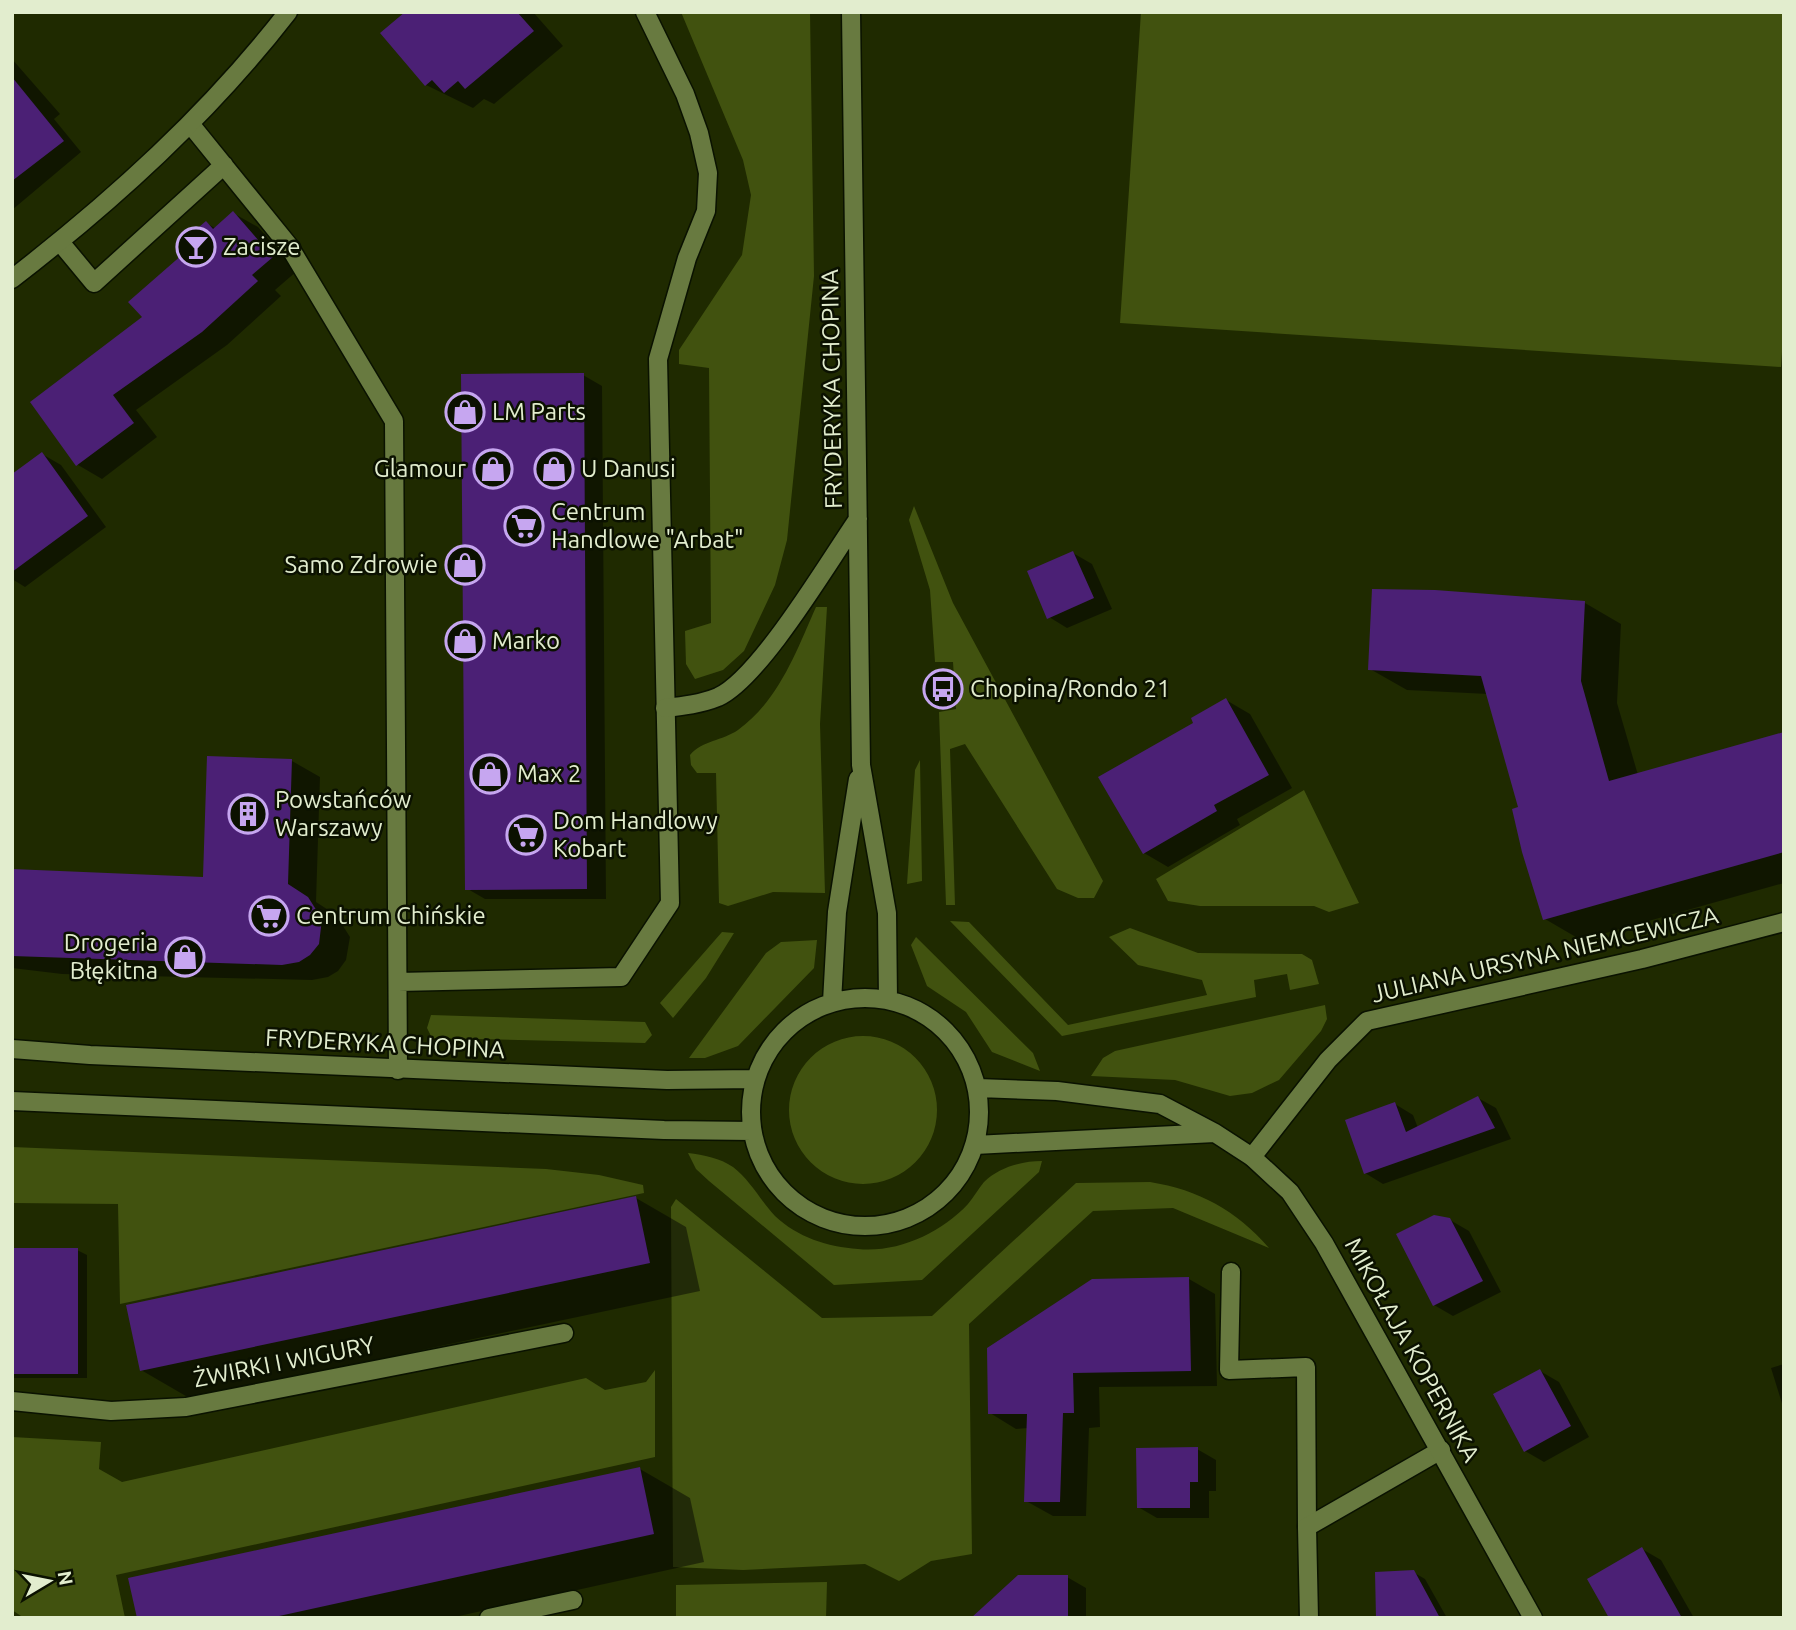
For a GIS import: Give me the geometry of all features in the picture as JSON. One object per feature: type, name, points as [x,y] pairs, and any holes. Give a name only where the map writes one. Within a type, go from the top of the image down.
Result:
[{"type":"main road","points":[[12,279],[60,242],[191,125],[236,77],[288,12]]},
{"type":"main road","points":[[398,982],[621,977],[670,903],[658,359],[687,258],[706,211],[708,173],[699,133],[685,94],[645,12]]},
{"type":"main road","name":"FRYDERYKA CHOPINA","points":[[851,12],[861,765],[887,912],[888,999]]},
{"type":"main road","points":[[191,125],[289,246],[394,421],[398,1070]]},
{"type":"main road","points":[[60,242],[94,283],[223,165]]},
{"type":"main road","points":[[665,708],[694,705],[720,696],[747,676],[858,519]]},
{"type":"main road","name":"FRYDERYKA CHOPINA","points":[[832,1002],[837,912],[861,765]]},
{"type":"main road","name":"JULIANA URSYNA NIEMCEWICZA","points":[[1252,1157],[1328,1060],[1367,1021],[1642,959],[1784,922]]},
{"type":"main road","points":[[860,997],[888,999],[919,1010],[946,1030],[966,1056],[978,1088],[980,1116],[975,1145],[963,1172],[944,1195],[920,1213],[892,1223],[862,1227],[831,1222],[802,1208],[787,1195],[761,1161],[752,1131],[750,1105],[755,1079],[766,1053],[784,1030],[806,1013],[832,1002],[860,997]]},
{"type":"main road","name":"FRYDERYKA CHOPINA","points":[[12,1049],[398,1070],[667,1080],[755,1079]]},
{"type":"main road","name":"MIKOŁAJA KOPERNIKA","points":[[978,1088],[1057,1091],[1160,1104],[1215,1133],[1252,1157],[1290,1192],[1306,1214],[1441,1450],[1532,1618]]},
{"type":"main road","points":[[12,1101],[650,1130],[752,1131]]},
{"type":"main road","points":[[975,1145],[1215,1133]]},
{"type":"main road","points":[[1231,1272],[1229,1370],[1306,1367],[1309,1618]]},
{"type":"main road","name":"ŻWIRKI I WIGURY","points":[[12,1401],[111,1411],[186,1407],[564,1333]]},
{"type":"main road","points":[[1307,1527],[1441,1450]]},
{"type":"main road","points":[[489,1618],[573,1600]]},
{"type":"green space","points":[[681,12],[810,12],[814,276],[787,540],[775,585],[744,651],[723,670],[695,679],[686,664],[685,631],[711,623],[709,368],[679,364],[679,350],[742,255],[751,195],[743,160]]},
{"type":"green space","points":[[1141,12],[1784,12],[1784,322],[1781,367],[1120,323]]},
{"type":"green space","points":[[914,506],[953,603],[1103,881],[1094,898],[1078,898],[1057,889],[965,744],[950,749],[955,905],[946,905],[939,712],[956,709],[953,662],[935,662],[930,590],[909,520]]},
{"type":"green space","points":[[816,607],[827,607],[820,724],[825,893],[773,892],[728,906],[719,903],[716,773],[697,773],[691,765],[690,755],[701,746],[738,730],[765,704],[785,674]]},
{"type":"green space","points":[[920,760],[922,881],[907,884],[915,770]]},
{"type":"green space","points":[[1304,790],[1359,903],[1329,912],[1314,906],[1200,906],[1168,901],[1156,879]]},
{"type":"green space","points":[[950,921],[969,922],[1068,1025],[1207,995],[1202,980],[1138,965],[1109,937],[1130,928],[1198,953],[1302,954],[1312,960],[1319,984],[1290,990],[1287,974],[1254,980],[1256,997],[1062,1036]]},
{"type":"green space","points":[[722,932],[734,933],[706,978],[673,1018],[660,1003]]},
{"type":"green space","points":[[916,937],[1033,1053],[1040,1071],[992,1052],[966,1012],[927,986],[911,945]]},
{"type":"green space","points":[[817,940],[814,968],[738,1046],[705,1058],[689,1058],[766,953],[781,942]]},
{"type":"green space","points":[[1325,1005],[1327,1019],[1321,1031],[1279,1080],[1252,1093],[1230,1096],[1175,1080],[1091,1076],[1103,1058],[1115,1051]]},
{"type":"green space","points":[[431,1015],[645,1022],[652,1035],[645,1043],[432,1038],[427,1028]]},
{"type":"green space","points":[[863,1036],[891,1041],[916,1057],[932,1082],[937,1110],[932,1138],[916,1163],[891,1179],[863,1184],[835,1179],[810,1163],[794,1138],[789,1110],[794,1082],[810,1057],[835,1041]]},
{"type":"green space","points":[[12,1147],[546,1169],[599,1175],[643,1185],[644,1193],[120,1304],[118,1204],[12,1203]]},
{"type":"green space","points":[[688,1153],[712,1157],[733,1167],[775,1216],[793,1230],[814,1240],[858,1249],[888,1248],[918,1239],[957,1214],[984,1182],[997,1172],[1027,1162],[1042,1161],[1039,1172],[922,1280],[834,1285],[709,1181],[696,1169]]},
{"type":"green space","points":[[1150,1182],[1185,1190],[1216,1204],[1243,1223],[1269,1248],[1173,1208],[1093,1211],[969,1324],[972,1554],[931,1561],[899,1581],[865,1564],[743,1570],[673,1567],[671,1207],[676,1199],[822,1318],[932,1316],[1076,1183]]},
{"type":"green space","points":[[655,1370],[655,1457],[116,1575],[125,1618],[24,1618],[12,1610],[12,1437],[101,1442],[99,1469],[122,1482],[586,1378],[605,1390],[646,1382]]},
{"type":"green space","points":[[827,1582],[826,1618],[676,1618],[676,1585]]},
{"type":"building","points":[[405,12],[517,12],[534,31],[465,89],[458,81],[444,93],[432,80],[425,86],[380,33]]},
{"type":"building","points":[[12,77],[64,141],[12,181]]},
{"type":"building","points":[[233,211],[273,257],[252,275],[258,281],[202,332],[113,395],[134,423],[76,466],[30,402],[142,317],[128,302],[183,254],[177,246],[206,221],[213,229]]},
{"type":"building","points":[[584,373],[587,889],[465,890],[461,374]]},
{"type":"building","points":[[42,452],[88,516],[12,572],[12,474]]},
{"type":"building","points":[[1073,551],[1094,598],[1047,619],[1027,571]]},
{"type":"building","points":[[1372,589],[1435,590],[1585,601],[1581,681],[1609,781],[1784,732],[1784,852],[1543,920],[1522,852],[1512,809],[1518,807],[1481,676],[1368,670]]},
{"type":"building","points":[[1226,698],[1269,775],[1214,805],[1217,811],[1143,854],[1098,777],[1193,723],[1191,718]]},
{"type":"building","name":"Powstańców Warszawy","points":[[207,756],[292,759],[288,884],[308,897],[322,919],[319,944],[310,955],[299,962],[282,965],[12,956],[12,869],[203,877]]},
{"type":"building","points":[[1478,1096],[1495,1128],[1364,1174],[1345,1120],[1395,1102],[1406,1132]]},
{"type":"building","points":[[636,1196],[650,1263],[140,1371],[126,1305]]},
{"type":"building","points":[[1434,1215],[1450,1218],[1483,1281],[1433,1306],[1396,1234]]},
{"type":"building","points":[[12,1248],[78,1248],[78,1374],[12,1374]]},
{"type":"building","points":[[1189,1277],[1191,1371],[1073,1373],[1074,1413],[1063,1413],[1060,1502],[1024,1502],[1027,1414],[988,1414],[987,1348],[1092,1279]]},
{"type":"building","points":[[1540,1369],[1571,1426],[1524,1452],[1493,1394]]},
{"type":"building","points":[[1198,1447],[1198,1482],[1190,1482],[1190,1508],[1137,1508],[1136,1448]]},
{"type":"building","points":[[640,1467],[654,1534],[270,1618],[137,1618],[128,1578]]},
{"type":"building","points":[[1642,1547],[1682,1618],[1609,1618],[1587,1579]]},
{"type":"building","points":[[1414,1570],[1440,1618],[1376,1618],[1375,1572]]},
{"type":"building","points":[[1018,1575],[1068,1575],[1068,1618],[971,1618]]},
{"type":"place","name":"Zacisze","points":[[196,247]]},
{"type":"place","name":"LM Parts","points":[[465,412]]},
{"type":"place","name":"Glamour","points":[[493,469]]},
{"type":"place","name":"U Danusi","points":[[554,469]]},
{"type":"place","name":"Centrum Handlowe \"Arbat\"","points":[[524,526]]},
{"type":"place","name":"Samo Zdrowie","points":[[465,565]]},
{"type":"place","name":"Marko","points":[[465,641]]},
{"type":"place","name":"Chopina/Rondo 21","points":[[943,689]]},
{"type":"place","name":"Max 2","points":[[490,774]]},
{"type":"place","name":"Powstańców Warszawy","points":[[248,814]]},
{"type":"place","name":"Dom Handlowy Kobart","points":[[526,835]]},
{"type":"place","name":"Centrum Chińskie","points":[[269,916]]},
{"type":"place","name":"Drogeria Błękitna","points":[[185,957]]}]
